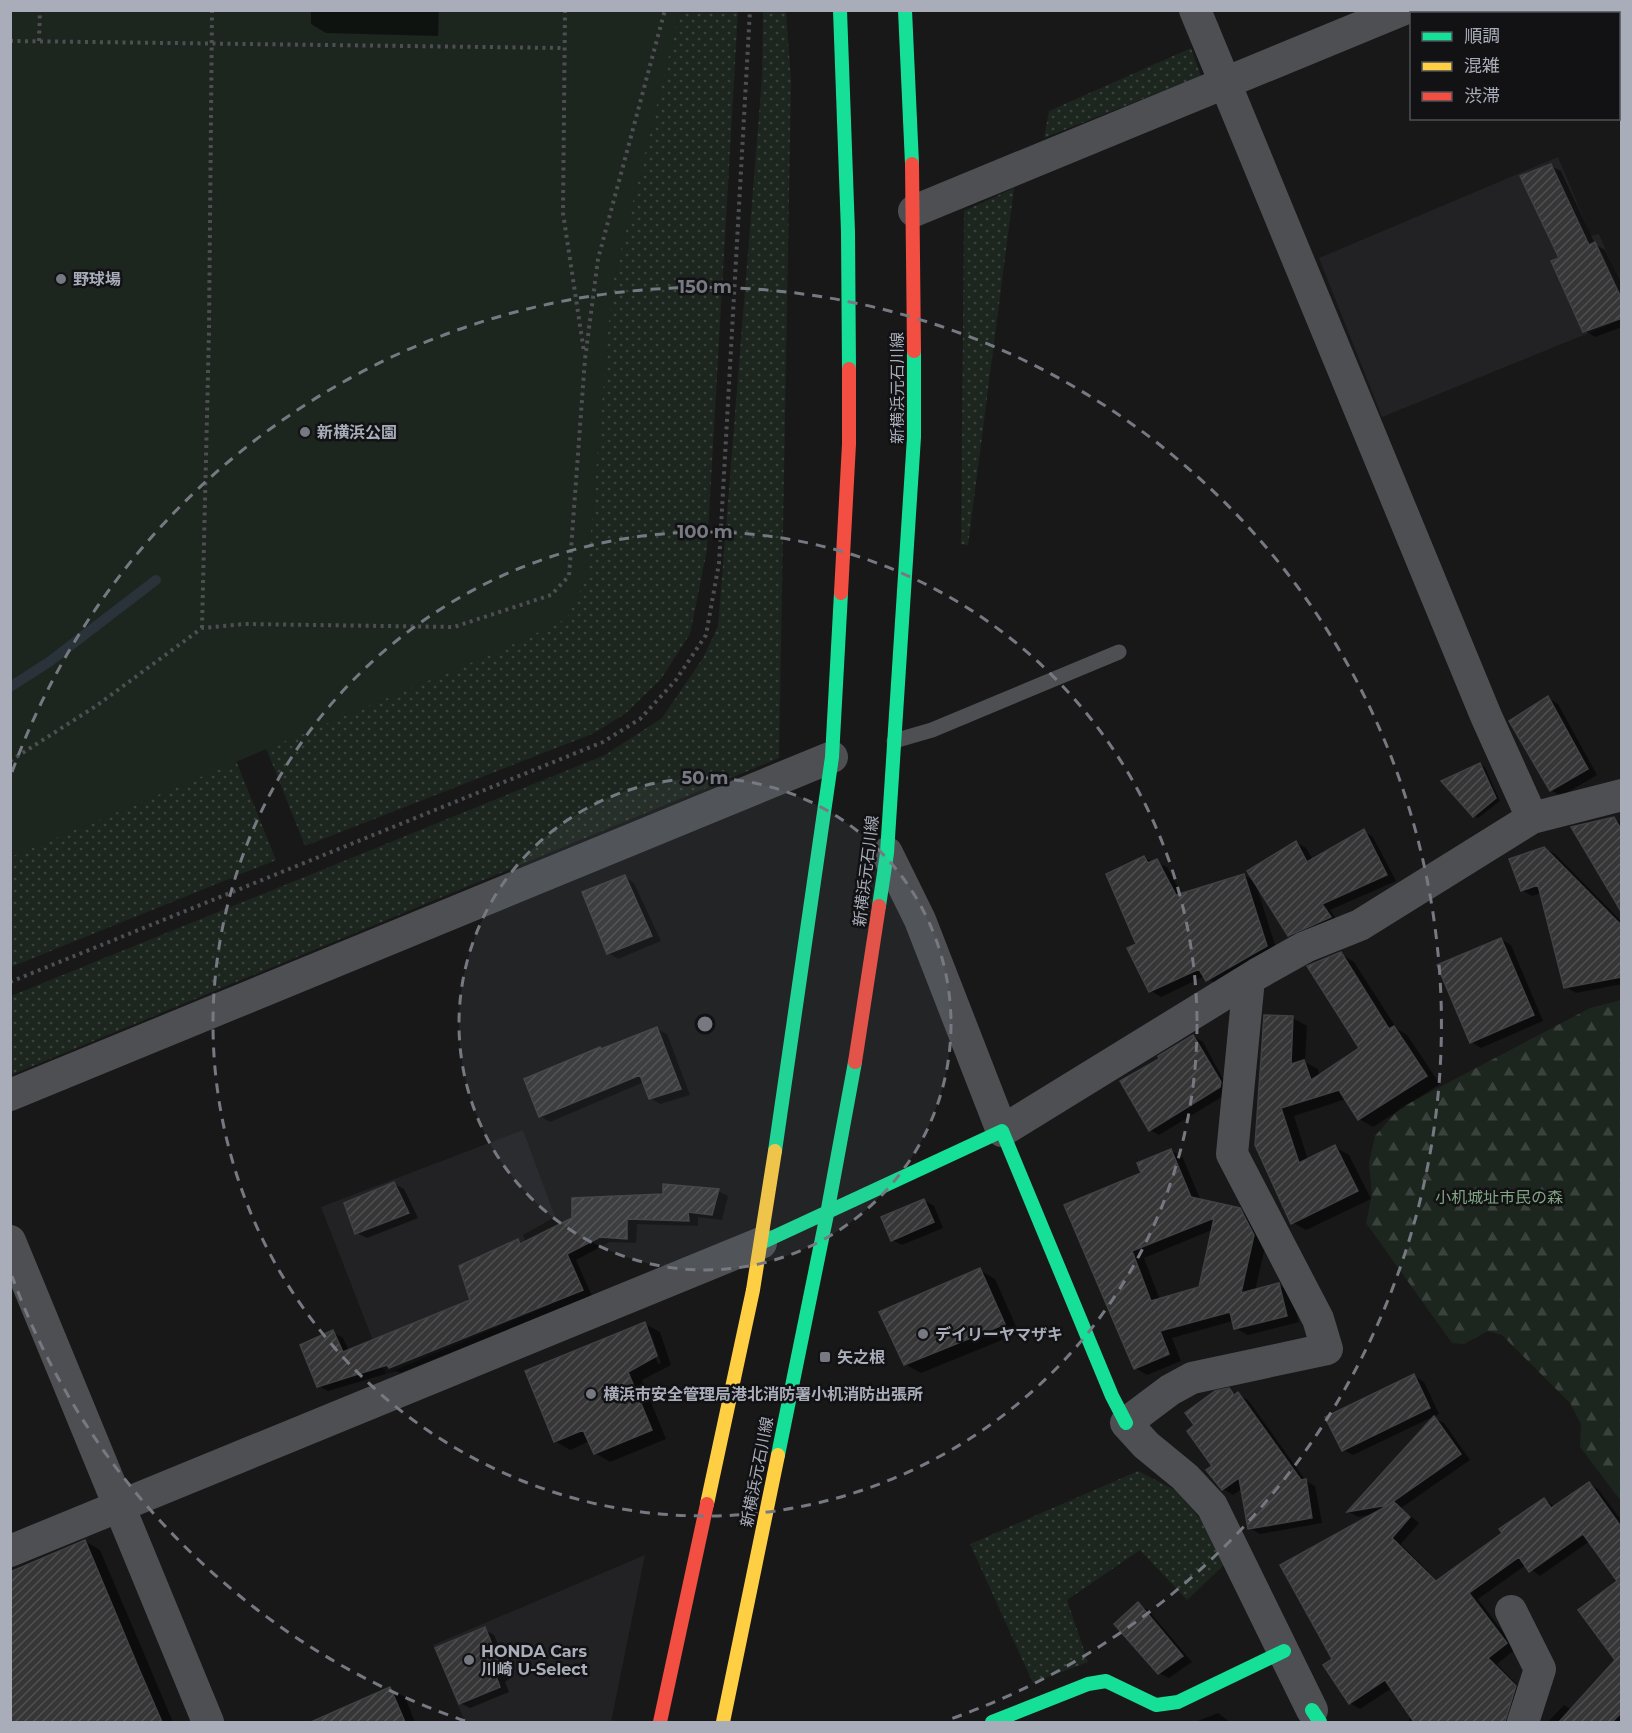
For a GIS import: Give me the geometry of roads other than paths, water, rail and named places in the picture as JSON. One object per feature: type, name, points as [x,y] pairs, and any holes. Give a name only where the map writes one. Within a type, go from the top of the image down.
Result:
[{"type":"street","points":[[660,1722],[761,1243],[794,1032],[832,757],[849,444],[848,232],[840,10]]},
{"type":"street","name":"新横浜元石川線","points":[[723,1722],[827,1215],[860,1032],[887,853],[914,437],[914,211],[905,10]]},
{"type":"street","points":[[1196,10],[1486,716],[1532,818]]},
{"type":"street","points":[[914,211],[1402,10]]},
{"type":"street","points":[[10,1095],[832,757]]},
{"type":"street","points":[[10,1551],[827,1215],[1002,1131],[1249,979],[1305,947],[1360,925],[1532,818],[1622,795]]},
{"type":"street","points":[[887,853],[920,920],[1002,1131],[1112,1396],[1126,1423],[1146,1445],[1185,1477],[1212,1506],[1316,1716]]},
{"type":"street","points":[[1126,1423],[1170,1390],[1192,1378],[1327,1349],[1318,1319],[1232,1154],[1249,979]]},
{"type":"street","points":[[10,1241],[208,1722]]},
{"type":"street","points":[[1511,1611],[1540,1669],[1522,1722]]},
{"type":"street","points":[[992,1722],[1088,1684],[1106,1681],[1156,1705],[1178,1702],[1284,1651]]},
{"type":"lane","points":[[894,741],[932,730],[1119,652]]},
{"type":"waterway","points":[[10,687],[49,662],[156,580]]},
{"type":"place","name":"野球場","points":[[61,279]]},
{"type":"place","name":"新横浜公園","points":[[305,432]]},
{"type":"place","name":"デイリーヤマザキ","points":[[923,1334]]},
{"type":"place","name":"矢之根","points":[[825,1357]]},
{"type":"place","name":"横浜市安全管理局港北消防署小机消防出張所","points":[[591,1394]]},
{"type":"place","name":"HONDA Cars 川崎 U-Select","points":[[469,1660]]},
{"type":"park label","name":"小机城址市民の森","points":[[1499,1197]]}]
